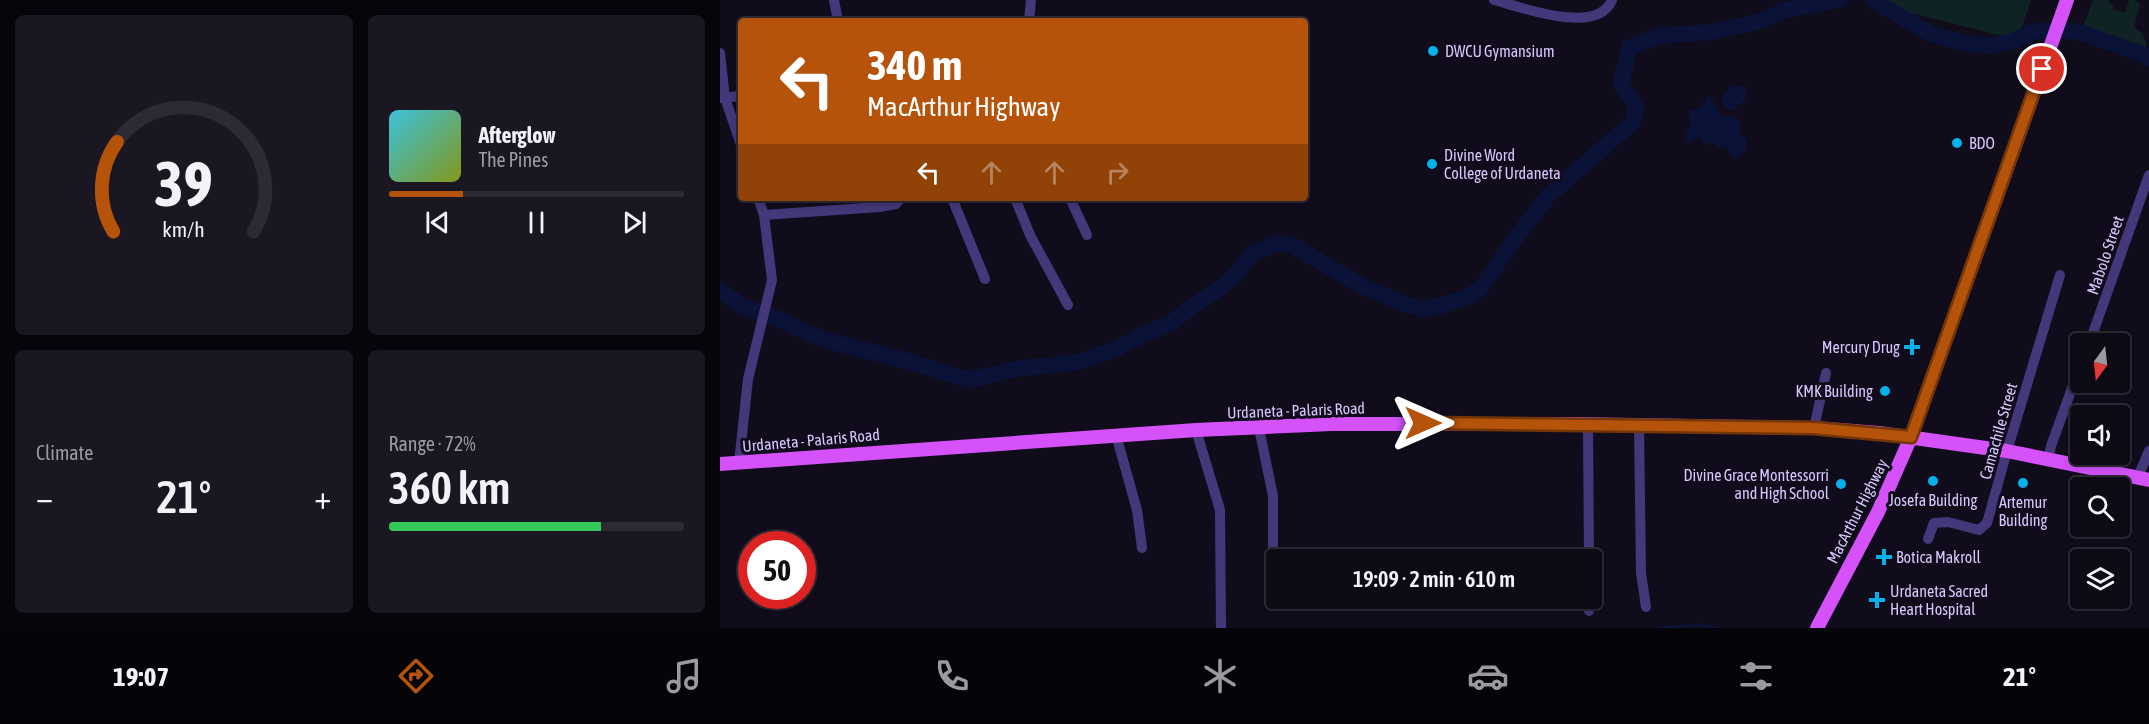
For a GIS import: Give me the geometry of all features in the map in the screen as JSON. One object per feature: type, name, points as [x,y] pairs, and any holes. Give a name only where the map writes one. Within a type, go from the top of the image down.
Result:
[{"type":"main road","name":"MacArthur Highway","points":[[1817,628],[1878,512],[1911,437],[2067,0]]},
{"type":"main road","name":"Urdaneta - Palaris Road","points":[[720,464],[1196,430],[1331,424],[1446,423],[1814,428],[1911,437],[2007,451],[2143,479]]},
{"type":"street","points":[[834,0],[837,18]]},
{"type":"street","points":[[1029,18],[1031,0]]},
{"type":"street","points":[[1494,0],[1552,15],[1578,19],[1593,16],[1609,6],[1612,0]]},
{"type":"street","points":[[720,53],[722,98],[738,138]]},
{"type":"street","points":[[722,98],[738,96]]},
{"type":"street","name":"Mabolo Street","points":[[2093,333],[2149,175]]},
{"type":"street","points":[[739,463],[747,379],[770,294],[772,269],[764,215],[759,201]]},
{"type":"street","points":[[764,215],[879,207],[896,204],[898,201]]},
{"type":"street","points":[[953,201],[985,279]]},
{"type":"street","points":[[1016,201],[1030,235],[1068,305]]},
{"type":"street","points":[[1071,201],[1087,235]]},
{"type":"street","name":"Camachile Street","points":[[1928,540],[1934,523],[1940,521],[1979,530],[1985,527],[2061,275]]},
{"type":"street","points":[[1814,428],[1826,373]]},
{"type":"street","points":[[2048,460],[2070,393]]},
{"type":"street","points":[[1588,425],[1588,549]]},
{"type":"street","points":[[1638,426],[1641,573],[1646,607]]},
{"type":"street","points":[[1259,428],[1273,496],[1273,549]]},
{"type":"street","points":[[1196,430],[1221,510],[1221,628]]},
{"type":"street","points":[[1116,435],[1137,510],[1142,548]]},
{"type":"street","points":[[2143,479],[2149,451]]},
{"type":"green space","points":[[1886,0],[2031,0],[2018,40],[1883,6]]},
{"type":"green space","points":[[2093,0],[2109,0],[2109,3],[2114,4],[2113,9],[2125,13],[2129,0],[2135,0],[2140,5],[2134,27],[2144,37],[2147,52],[2082,30]]},
{"type":"water","points":[[1739,85],[1745,88],[1746,99],[1733,110],[1728,110],[1723,104],[1722,96],[1730,87]]},
{"type":"water","points":[[1708,96],[1712,98],[1721,117],[1734,116],[1740,123],[1740,133],[1747,141],[1746,147],[1738,158],[1731,157],[1725,146],[1718,147],[1713,141],[1705,145],[1700,137],[1686,144],[1684,141],[1691,121],[1688,111],[1698,109]]},
{"type":"waterway","points":[[720,290],[742,306],[774,317],[824,340],[904,360],[969,380],[1015,369],[1079,362],[1118,348],[1171,323],[1222,287],[1252,254],[1274,244],[1292,245],[1360,285],[1404,304],[1423,309],[1441,306],[1470,296],[1482,287],[1548,196],[1633,122],[1636,107],[1621,83],[1630,47],[1659,36],[1711,32],[1758,22],[1785,10],[1840,0]]},
{"type":"waterway","points":[[1873,0],[1931,34],[1964,43],[1988,46],[2010,42],[2035,31],[2075,31],[2146,55],[2149,59]]},
{"type":"waterway","points":[[1657,628],[1701,625],[1716,628]]},
{"type":"place","name":"DWCU Gymansium","points":[[1433,51]]},
{"type":"place","name":"BDO","points":[[1957,143]]},
{"type":"place","name":"Divine Word College of Urdaneta","points":[[1432,164]]},
{"type":"place","name":"Mercury Drug","points":[[1912,347]]},
{"type":"place","name":"KMK Building","points":[[1885,391]]},
{"type":"place","name":"Josefa Building","points":[[1933,481]]},
{"type":"place","name":"Artemur Building","points":[[2023,483]]},
{"type":"place","name":"Divine Grace Montessorri and High School","points":[[1841,484]]},
{"type":"place","name":"Botica Makroll","points":[[1884,557]]},
{"type":"place","name":"Urdaneta Sacred Heart Hospital","points":[[1877,600]]},
{"type":"route","points":[[1423,423],[1814,428],[1911,437],[2042,69]]}]
